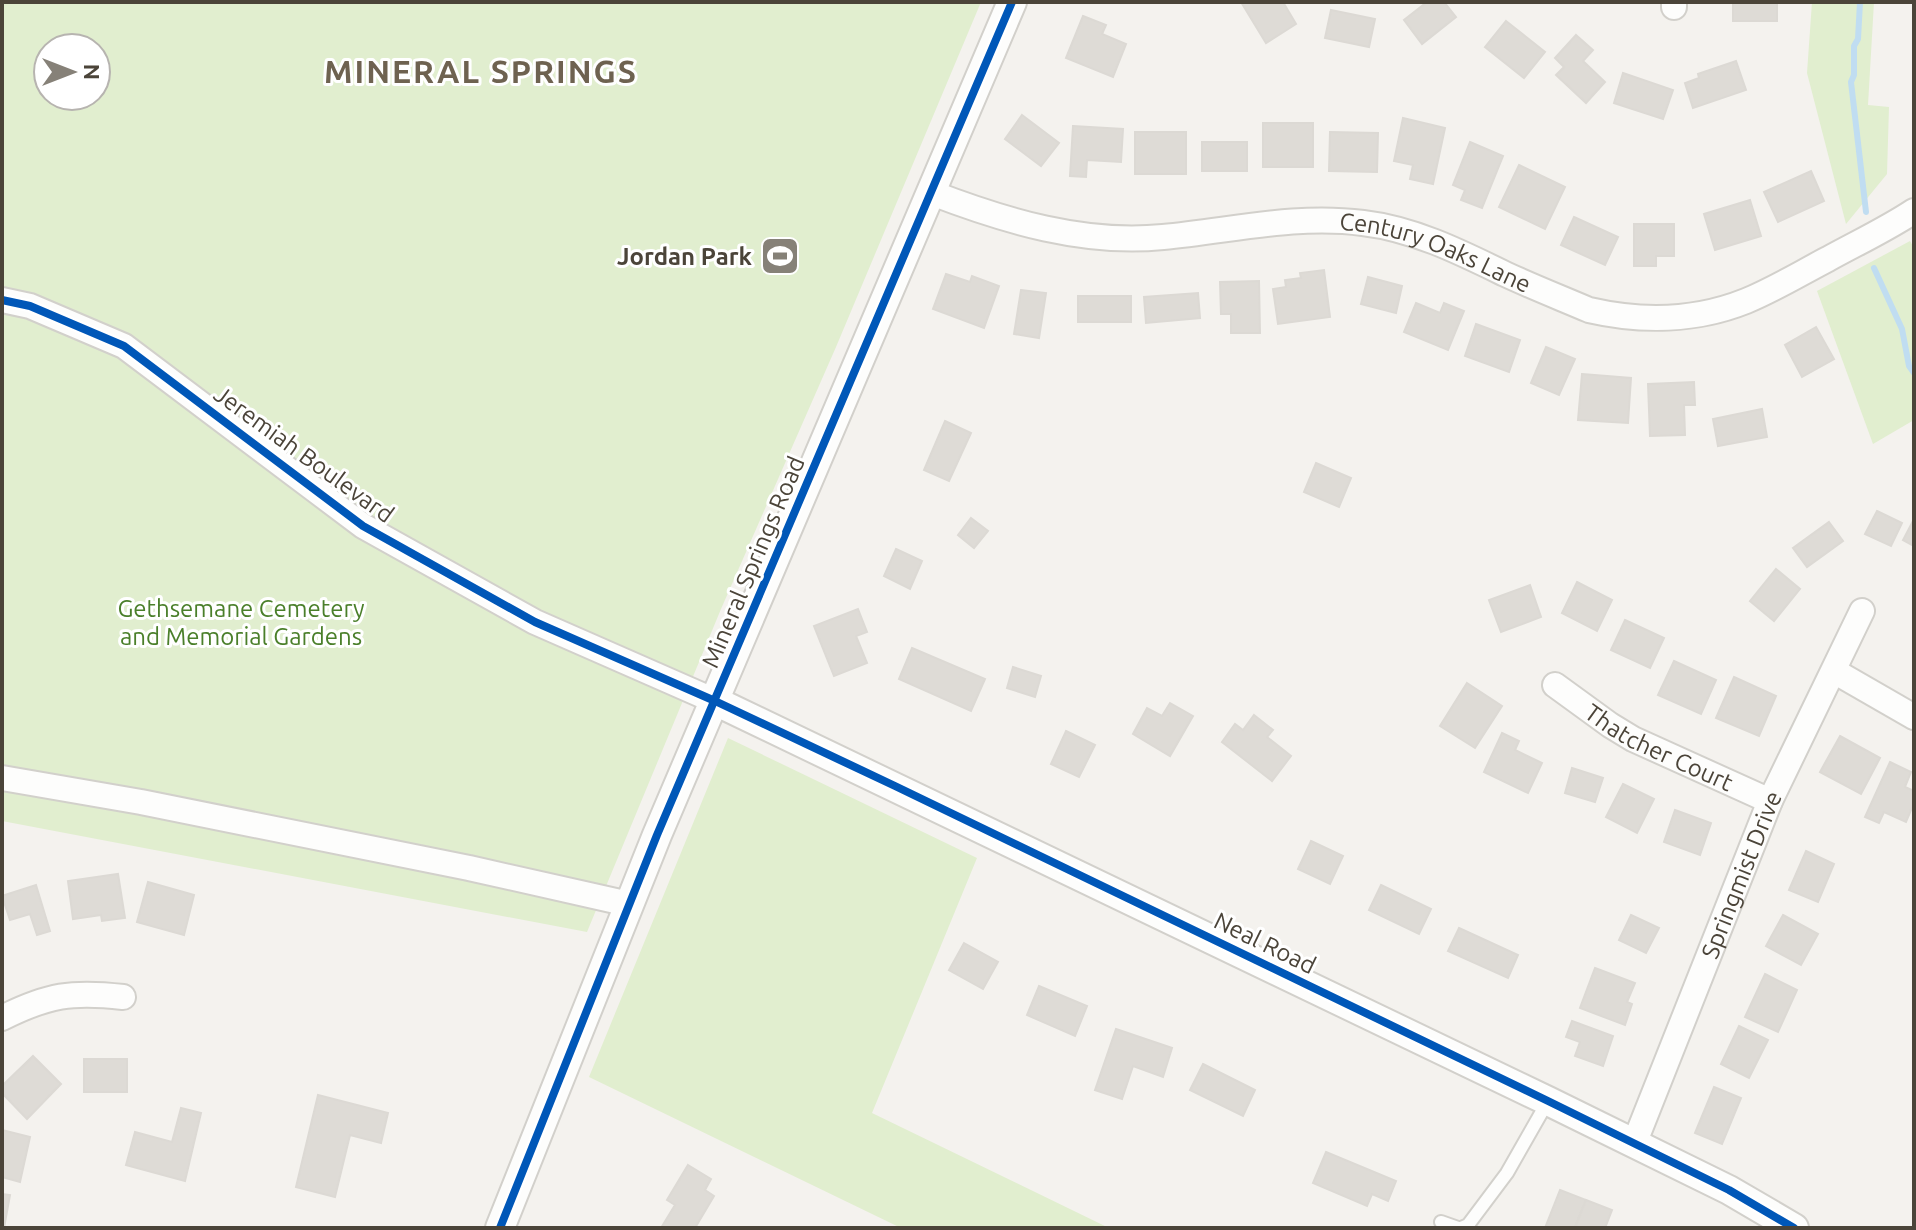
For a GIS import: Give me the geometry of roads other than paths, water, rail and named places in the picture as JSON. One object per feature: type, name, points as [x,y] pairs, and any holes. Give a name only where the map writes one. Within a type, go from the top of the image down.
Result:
[{"type":"street","name":"Mineral Springs Road","points":[[500,1228],[629,904],[1012,2]]},
{"type":"street","name":"Century Oaks Lane","points":[[932,193],[1014,222],[1122,239],[1305,220],[1378,225],[1423,237],[1589,310],[1651,318],[1691,316],[1745,301],[1914,211]]},
{"type":"street","name":"Jeremiah Boulevard","points":[[2,300],[30,306],[124,346],[363,526],[535,622],[715,701]]},
{"type":"street","name":"Springmist Drive","points":[[1634,1144],[1770,801],[1862,611]]},
{"type":"street","points":[[1834,671],[1914,717]]},
{"type":"street","name":"Thatcher Court","points":[[1555,685],[1633,739],[1770,801]]},
{"type":"street","name":"Neal Road","points":[[715,701],[1548,1101],[1729,1190],[1794,1228]]},
{"type":"street","points":[[2,778],[141,802],[469,868],[629,904]]},
{"type":"street","points":[[2,1018],[28,1005],[62,995],[92,993],[123,997]]},
{"type":"lane","points":[[1441,1222],[1460,1228],[1468,1225],[1507,1173],[1548,1101]]},
{"type":"waterway","points":[[1860,2],[1851,82],[1866,212]]},
{"type":"waterway","points":[[1874,268],[1902,329],[1909,366],[1914,373]]},
{"type":"place","name":"Jordan Park","points":[[780,256]]},
{"type":"district","name":"MINERAL SPRINGS","points":[[481,71]]},
{"type":"park label","name":"Gethsemane Cemetery and Memorial Gardens","points":[[241,622]]}]
